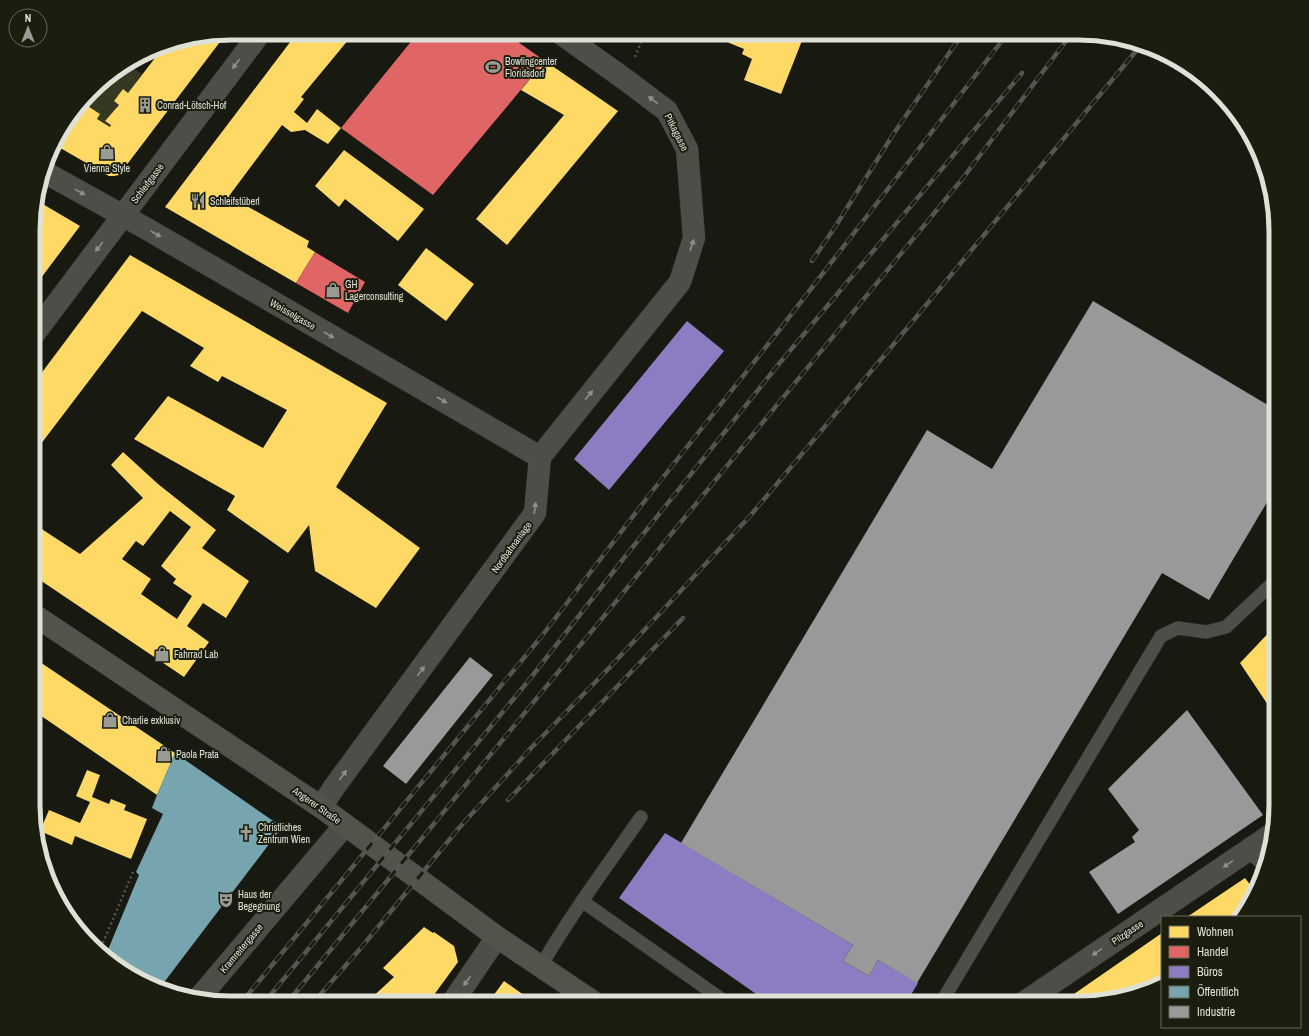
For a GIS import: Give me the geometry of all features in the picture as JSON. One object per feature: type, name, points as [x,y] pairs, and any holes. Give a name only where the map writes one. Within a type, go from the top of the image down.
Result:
[{"type":"main road","name":"Angerer Straße","points":[[40,619],[321,807],[497,937],[585,996]]},
{"type":"street","name":"Schleifgasse","points":[[40,326],[255,40]]},
{"type":"street","name":"Pitkagasse","points":[[540,456],[680,282],[694,238],[688,149],[667,111],[570,40]]},
{"type":"street","name":"Weisselgasse","points":[[49,175],[540,456]]},
{"type":"street","name":"Nordbahnanlage","points":[[321,807],[535,513],[540,456]]},
{"type":"street","name":"Kramreitergasse","points":[[203,993],[344,825]]},
{"type":"street","name":"Pilzgasse","points":[[1034,996],[1258,854],[1264,845]]},
{"type":"street","points":[[457,996],[497,937]]},
{"type":"lane","points":[[945,996],[1161,636],[1178,628],[1206,632],[1226,627],[1269,587]]},
{"type":"lane","points":[[541,966],[582,901],[641,817]]},
{"type":"lane","points":[[582,901],[717,996]]},
{"type":"path","points":[[102,946],[133,872]]},
{"type":"green space","points":[[133,68],[142,74],[128,93],[123,89],[114,101],[119,105],[105,121],[111,125],[110,127],[97,119],[100,114],[86,106],[105,87]]},
{"type":"building: Wohnen","name":"Conrad-Lötsch-Hof","points":[[221,40],[119,175],[109,176],[60,148],[72,125],[87,105],[100,114],[97,119],[110,127],[111,125],[105,121],[119,105],[114,101],[123,89],[128,93],[157,55],[170,50],[194,44]]},
{"type":"building: Wohnen","points":[[292,40],[348,40],[301,97],[304,99],[294,112],[307,123],[317,109],[341,128],[328,144],[305,130],[291,132],[282,125],[229,196],[309,241],[307,247],[315,252],[296,283],[165,207]]},
{"type":"building: Wohnen","points":[[722,40],[802,40],[781,94],[744,80],[752,59],[742,54],[744,49]]},
{"type":"building: Wohnen","points":[[545,61],[618,111],[507,245],[476,219],[564,115],[521,90]]},
{"type":"building: Wohnen","points":[[344,150],[424,209],[398,241],[345,199],[339,207],[315,186]]},
{"type":"building: Wohnen","points":[[42,204],[80,226],[40,279],[40,219]]},
{"type":"building: Wohnen","points":[[426,248],[474,284],[446,321],[398,285]]},
{"type":"building: Wohnen","points":[[130,255],[387,403],[336,487],[420,548],[376,608],[315,571],[309,525],[288,553],[227,510],[235,496],[134,439],[168,396],[263,448],[287,410],[222,376],[218,382],[190,366],[204,348],[142,311],[40,445],[40,375]]},
{"type":"building: Wohnen","points":[[123,452],[158,484],[216,530],[202,548],[249,581],[226,618],[203,603],[187,626],[209,642],[184,677],[40,580],[40,528],[80,554],[143,498],[111,465]],"holes":[[[170,511],[191,527],[161,566],[176,579],[173,583],[192,596],[177,619],[141,594],[151,579],[122,559],[136,541],[143,546]]]},
{"type":"building: Wohnen","points":[[1269,632],[1269,706],[1240,663]]},
{"type":"building: Wohnen","points":[[40,662],[175,753],[157,795],[40,715]]},
{"type":"building: Wohnen","points":[[87,770],[100,775],[92,797],[109,804],[111,799],[126,805],[124,810],[147,819],[131,859],[75,836],[72,845],[42,832],[42,827],[49,810],[80,823],[90,802],[76,796]]},
{"type":"building: Wohnen","points":[[1245,878],[1251,885],[1233,916],[1188,916]]},
{"type":"building: Wohnen","points":[[424,927],[454,946],[458,962],[433,996],[374,996],[394,977],[383,968]]},
{"type":"building: Wohnen","points":[[1161,934],[1161,976],[1139,986],[1115,992],[1090,996],[1071,996]]},
{"type":"building: Wohnen","points":[[504,981],[525,996],[493,996]]},
{"type":"building: Handel","points":[[412,40],[515,40],[545,61],[433,195],[341,128]]},
{"type":"building: Handel","points":[[315,252],[365,282],[348,313],[296,283]]},
{"type":"building: Büros","points":[[687,321],[724,351],[609,490],[574,459]]},
{"type":"building: Büros","points":[[665,833],[853,945],[843,961],[869,976],[878,960],[918,983],[910,996],[759,996],[619,898]]},
{"type":"building: Öffentlich","points":[[175,753],[282,827],[163,983],[125,964],[108,951],[139,875],[136,872],[163,814],[152,808]]},
{"type":"building: Industrie","points":[[1093,301],[1269,406],[1269,499],[1209,600],[1162,573],[917,983],[878,960],[869,976],[843,961],[853,945],[681,843],[927,430],[992,469]]},
{"type":"building: Industrie","points":[[470,657],[493,675],[406,784],[383,766]]},
{"type":"building: Industrie","points":[[1187,710],[1263,815],[1118,914],[1089,872],[1135,842],[1132,837],[1139,830],[1108,789]]},
{"type":"railway","points":[[812,261],[894,133],[958,40]]},
{"type":"railway","points":[[247,996],[541,637],[650,494],[780,329],[1003,40]]},
{"type":"railway","points":[[293,996],[963,178],[1067,40]]},
{"type":"railway","points":[[319,996],[360,949],[459,828],[532,747],[611,666],[750,516],[1137,50]]},
{"type":"railway","points":[[270,996],[529,680],[778,365],[1022,73]]},
{"type":"railway","points":[[508,800],[683,618]]},
{"type":"place","name":"Bowlingcenter Floridsdorf","points":[[493,67]]},
{"type":"place","name":"Conrad-Lötsch-Hof","points":[[145,105]]},
{"type":"place","name":"Vienna Style","points":[[107,152]]},
{"type":"place","name":"Schleifstüberl","points":[[198,201]]},
{"type":"place","name":"GH Lagerconsulting","points":[[333,290]]},
{"type":"place","name":"Fahrrad Lab","points":[[162,654]]},
{"type":"place","name":"Charlie exklusiv","points":[[110,720]]},
{"type":"place","name":"Paola Prata","points":[[164,754]]},
{"type":"place","name":"Christliches Zentrum Wien","points":[[246,833]]},
{"type":"place","name":"Haus der Begegnung","points":[[226,900]]}]
